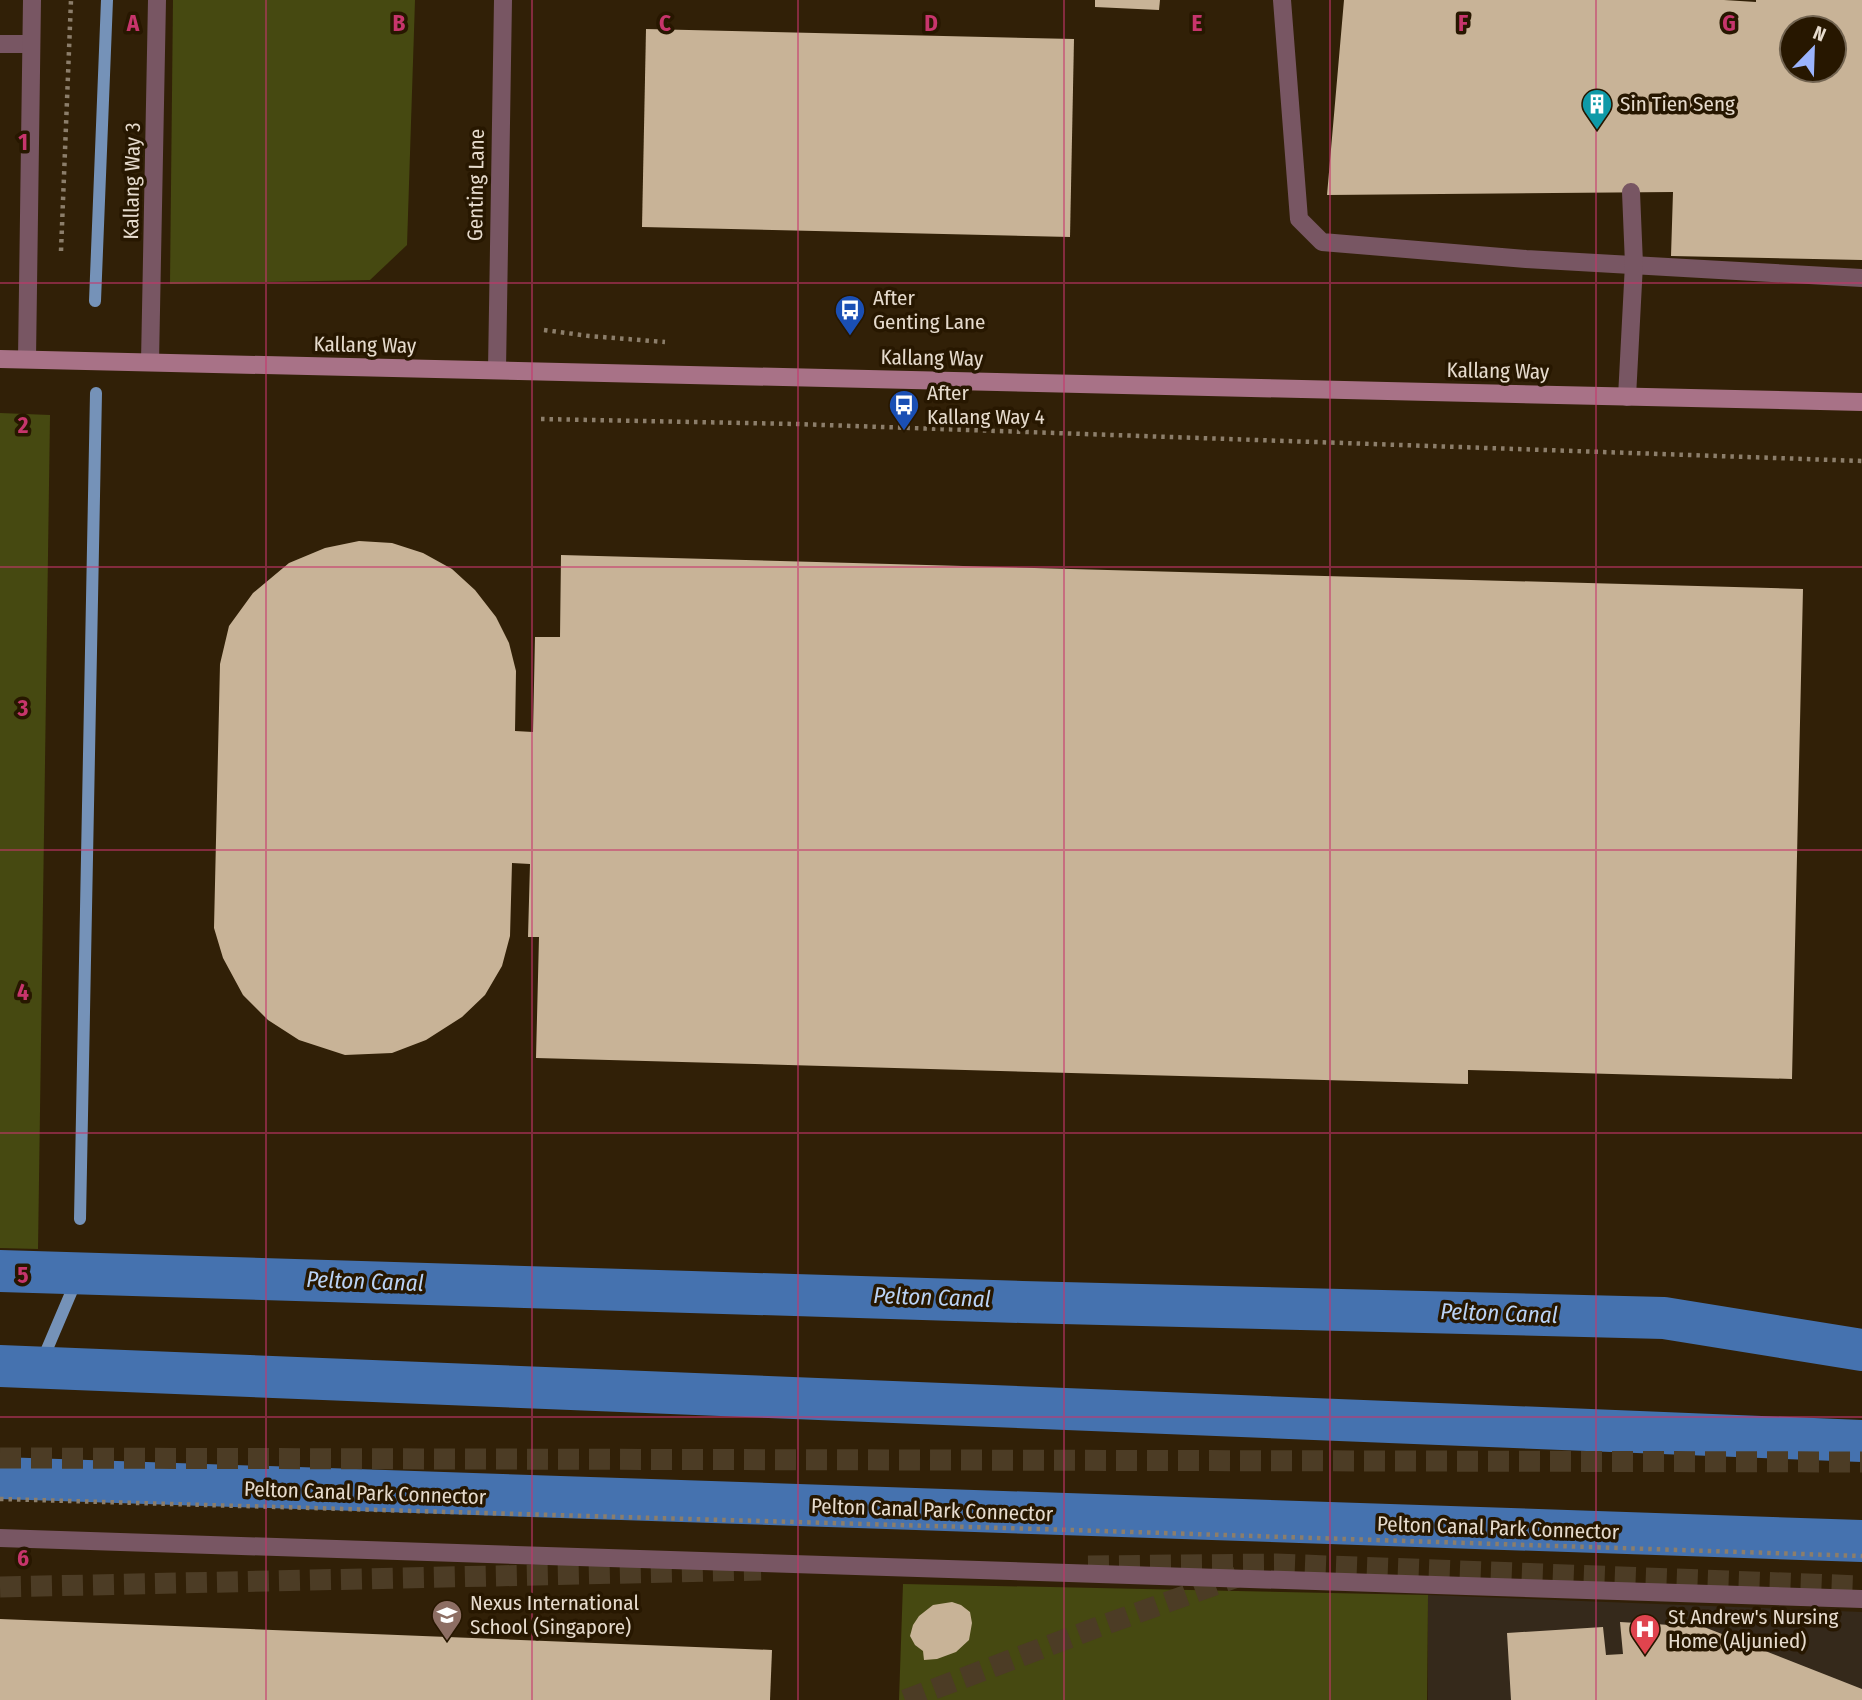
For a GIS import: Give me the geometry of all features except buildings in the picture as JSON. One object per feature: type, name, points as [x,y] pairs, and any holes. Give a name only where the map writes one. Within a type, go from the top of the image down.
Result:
[{"type":"street","points":[[27,359],[32,0]]},
{"type":"street","name":"Kallang Way 3","points":[[150,362],[157,0]]},
{"type":"street","name":"Genting Lane","points":[[497,370],[503,0]]},
{"type":"street","points":[[1282,0],[1299,219],[1322,242],[1526,260],[1862,278]]},
{"type":"street","points":[[0,44],[31,44]]},
{"type":"street","points":[[1627,397],[1633,264],[1631,192]]},
{"type":"street","name":"Kallang Way","points":[[0,359],[1862,402]]},
{"type":"street","points":[[0,1538],[1862,1599]]},
{"type":"path","points":[[61,260],[71,0]]},
{"type":"path","points":[[541,419],[796,424],[1862,461]]},
{"type":"path","name":"Pelton Canal Park Connector","points":[[0,1499],[1862,1556]]},
{"type":"shaded area","points":[[173,0],[415,0],[407,245],[370,280],[170,284]]},
{"type":"shaded area","points":[[0,413],[50,415],[38,1249],[0,1248]]},
{"type":"shaded area","points":[[903,1584],[1428,1595],[1427,1700],[899,1700]]},
{"type":"shaded area","name":"St Andrew's Nursing Home (Aljunied)","points":[[1428,1595],[1862,1612],[1862,1700],[1428,1700]]},
{"type":"waterway","points":[[95,301],[107,0]]},
{"type":"waterway","points":[[80,1219],[96,393]]},
{"type":"waterway","name":"Pelton Canal","points":[[0,1271],[1022,1302],[1664,1318],[1862,1350]]},
{"type":"waterway","points":[[39,1368],[79,1274]]},
{"type":"waterway","name":"Pelton Canal","points":[[0,1366],[1862,1441]]},
{"type":"waterway","name":"Pelton Canal","points":[[0,1478],[1862,1541]]},
{"type":"tunnel","points":[[0,1458],[1862,1462]]},
{"type":"tunnel","points":[[1088,1566],[1276,1564],[1862,1586]]},
{"type":"tunnel","points":[[0,1587],[761,1570]]},
{"type":"tunnel","points":[[905,1700],[1237,1577]]},
{"type":"place","name":"Sin Tien Seng","points":[[1597,131]]},
{"type":"place","name":"After Genting Lane","points":[[850,337]]},
{"type":"place","name":"After Kallang Way 4","points":[[904,432]]},
{"type":"place","name":"Nexus International School (Singapore)","points":[[447,1642]]},
{"type":"place","name":"St Andrew's Nursing Home (Aljunied)","points":[[1645,1656]]}]
